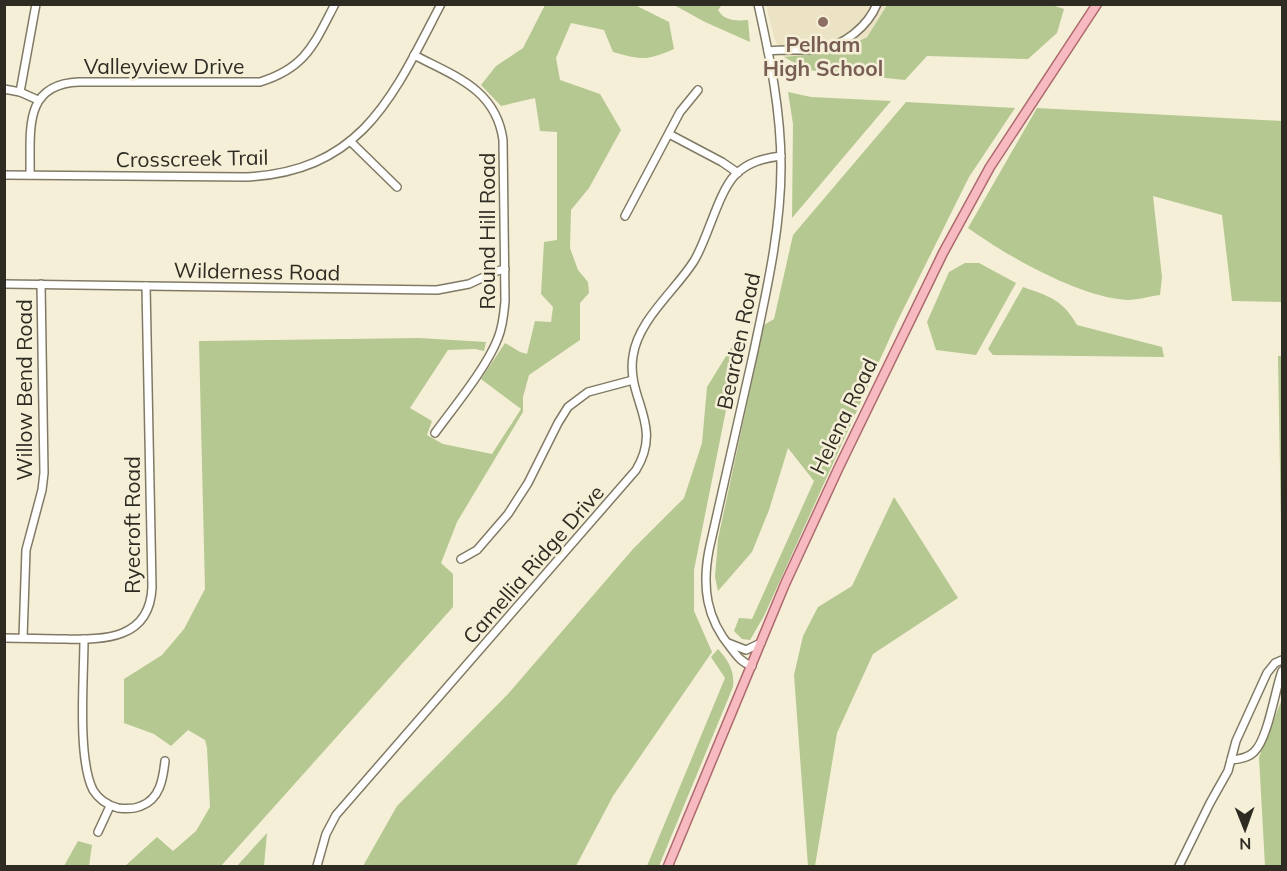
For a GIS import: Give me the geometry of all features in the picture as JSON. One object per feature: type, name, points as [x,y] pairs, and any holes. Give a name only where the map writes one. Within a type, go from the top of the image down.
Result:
[{"type":"main road","name":"Helena Road","points":[[668,867],[785,584],[964,213],[1017,123],[1097,4]]},
{"type":"street","points":[[20,92],[36,4]]},
{"type":"street","name":"Valleyview Drive","points":[[38,100],[51,88],[67,82],[243,84],[274,78],[290,69],[306,55],[335,4]]},
{"type":"street","name":"Crosscreek Trail","points":[[4,175],[259,177],[310,165],[350,141],[372,122],[386,104],[441,4]]},
{"type":"street","name":"Bearden Road","points":[[752,666],[742,661],[719,633],[710,613],[705,588],[706,573],[768,287],[778,215],[781,156],[777,106],[758,4]]},
{"type":"street","points":[[768,51],[820,49],[831,46],[850,37],[859,29],[877,5]]},
{"type":"street","name":"Round Hill Road","points":[[414,55],[475,88],[489,102],[497,115],[503,140],[505,312],[499,336],[489,355],[435,433]]},
{"type":"street","points":[[4,89],[20,92],[38,100],[32,119],[30,175]]},
{"type":"street","points":[[625,216],[686,104],[698,90]]},
{"type":"street","points":[[669,134],[738,173],[754,162],[781,156]]},
{"type":"street","points":[[350,141],[397,187]]},
{"type":"street","name":"Camellia Ridge Drive","points":[[317,867],[326,834],[336,814],[636,470],[644,455],[647,431],[633,380],[632,363],[639,335],[694,260],[729,184],[738,173]]},
{"type":"street","name":"Wilderness Road","points":[[4,284],[437,290],[469,284],[496,270],[505,269]]},
{"type":"street","name":"Willow Bend Road","points":[[23,638],[26,550],[42,490],[44,473],[41,284]]},
{"type":"street","name":"Ryecroft Road","points":[[4,638],[107,639],[128,631],[142,618],[149,606],[152,595],[146,286]]},
{"type":"street","points":[[461,559],[477,550],[508,514],[528,483],[568,407],[588,392],[633,380]]},
{"type":"street","points":[[84,639],[84,734],[86,763],[93,790],[110,806],[138,808],[150,801],[160,786],[165,761]]},
{"type":"street","points":[[726,642],[746,650],[761,643]]},
{"type":"street","points":[[1179,867],[1210,802],[1228,771],[1236,741],[1267,673],[1275,663],[1282,660]]},
{"type":"street","points":[[1231,760],[1245,758],[1256,751],[1268,724],[1282,670]]},
{"type":"street","points":[[98,832],[110,806]]},
{"type":"shaded area","name":"Pelham High School","points":[[766,5],[887,5],[867,36],[835,52],[784,57],[774,38]]},
{"type":"green space","points":[[545,5],[635,5],[669,22],[674,49],[657,56],[644,58],[623,55],[613,52],[604,30],[571,23],[556,58],[560,80],[600,94],[621,130],[589,188],[571,210],[570,248],[578,270],[588,282],[589,293],[580,303],[580,340],[529,375],[523,397],[523,412],[457,522],[441,563],[453,574],[453,607],[221,866],[125,866],[157,837],[173,851],[196,831],[210,807],[205,740],[188,730],[171,746],[154,734],[124,723],[124,679],[162,655],[184,629],[205,589],[199,341],[419,338],[486,342],[484,351],[448,350],[410,408],[432,421],[427,435],[443,444],[492,454],[521,409],[481,379],[505,343],[527,354],[535,321],[551,322],[553,307],[541,294],[544,242],[557,240],[557,132],[540,131],[535,98],[501,106],[481,85],[496,66],[523,48]]},
{"type":"green space","points":[[674,5],[738,5],[721,6],[718,10],[727,18],[748,20],[750,42],[705,22]]},
{"type":"green space","points":[[887,5],[1052,5],[1064,9],[1057,33],[1028,59],[927,56],[905,80],[807,70],[784,57],[835,52],[867,37]]},
{"type":"green space","points":[[788,92],[811,97],[891,101],[792,218],[793,124]]},
{"type":"green space","points":[[906,102],[1015,108],[969,177],[897,322],[764,616],[750,640],[742,639],[734,631],[739,618],[752,619],[814,481],[788,448],[769,510],[752,552],[718,591],[715,577],[718,539],[764,325],[774,319],[793,235]]},
{"type":"green space","points":[[1037,108],[1282,121],[1282,302],[1232,301],[1222,215],[1153,196],[1162,277],[1160,295],[1140,299],[1109,297],[1067,284],[1023,263],[968,228]]},
{"type":"green space","points":[[965,263],[979,263],[1016,283],[976,355],[936,350],[927,322],[949,272]]},
{"type":"green space","points":[[1023,287],[1061,304],[1077,325],[1162,347],[1164,357],[993,355],[988,349]]},
{"type":"green space","points":[[739,345],[694,570],[694,611],[712,652],[613,796],[576,866],[363,866],[397,806],[508,694],[633,549],[684,498],[702,443],[707,387],[731,348]]},
{"type":"green space","points":[[1278,356],[1282,356],[1282,584]]},
{"type":"green space","points":[[894,497],[958,598],[873,654],[837,733],[815,866],[808,866],[794,675],[803,636],[818,607],[852,586]]},
{"type":"green space","points":[[718,649],[730,666],[733,687],[659,866],[647,866],[725,678],[711,657]]},
{"type":"green space","points":[[1282,699],[1282,866],[1265,866],[1259,757]]},
{"type":"green space","points":[[267,833],[264,866],[237,866]]},
{"type":"green space","points":[[78,841],[92,845],[89,866],[64,866]]},
{"type":"place","name":"Pelham High School","points":[[823,22]]}]
